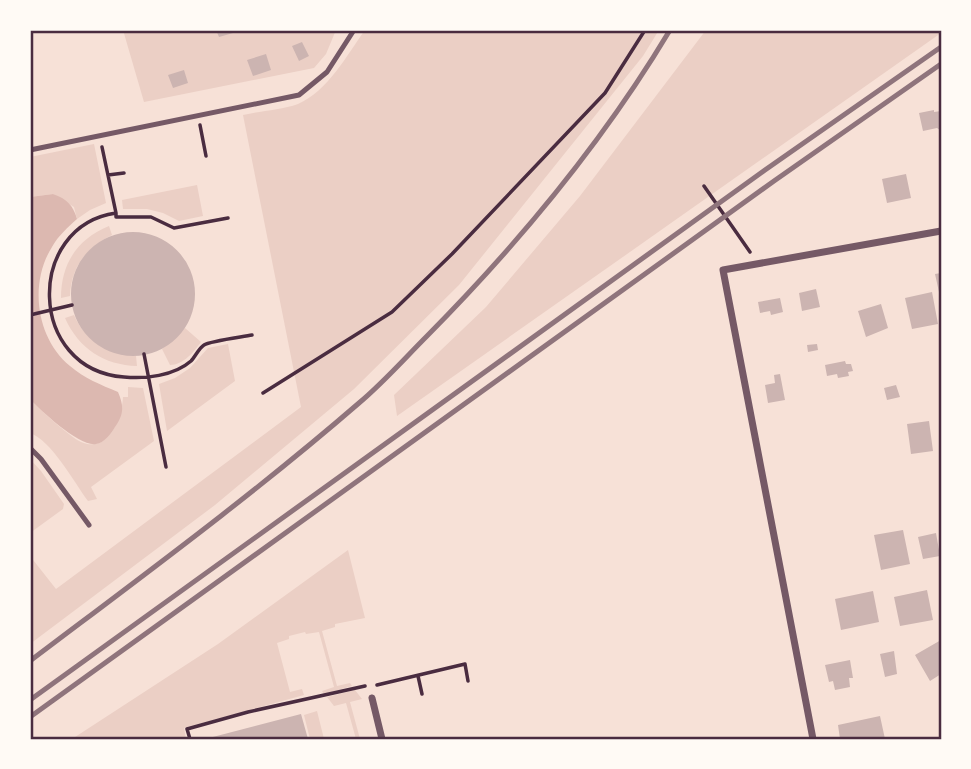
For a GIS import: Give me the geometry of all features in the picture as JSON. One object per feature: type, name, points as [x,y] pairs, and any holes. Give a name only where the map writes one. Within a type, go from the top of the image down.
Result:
[{"type":"street","points":[[813,739],[723,270],[941,231]]},
{"type":"street","points":[[372,698],[382,739]]},
{"type":"lane","points":[[30,150],[299,95],[327,72],[348,33],[354,30]]},
{"type":"lane","points":[[30,448],[41,458],[89,525]]},
{"type":"path","points":[[263,393],[392,312],[471,234],[605,93],[645,30]]},
{"type":"path","points":[[198,116],[206,156]]},
{"type":"path","points":[[100,136],[116,217],[151,217],[174,228],[228,218]]},
{"type":"path","points":[[108,176],[124,173]]},
{"type":"path","points":[[704,186],[757,263]]},
{"type":"path","points":[[116,213],[82,228],[60,252],[49,285],[50,310],[62,340],[83,363],[122,377],[149,377],[173,372],[187,365],[204,345],[252,335]]},
{"type":"path","points":[[30,315],[72,305]]},
{"type":"path","points":[[144,354],[166,467]]},
{"type":"path","points":[[190,739],[187,729],[353,688],[389,683],[465,664],[468,681]]},
{"type":"path","points":[[418,676],[422,694]]},
{"type":"shaded area","points":[[123,30],[336,30],[326,54],[314,68],[144,102]]},
{"type":"shaded area","points":[[365,30],[659,30],[643,56],[459,285],[354,389],[215,505],[30,644],[30,556],[56,589],[301,407],[243,115],[291,106],[309,98],[336,72]]},
{"type":"shaded area","points":[[706,30],[941,30],[941,33],[397,416],[394,395],[486,307],[580,196]]},
{"type":"shaded area","points":[[94,144],[106,203],[77,219],[74,207],[53,194],[30,197],[30,157]]},
{"type":"shaded area","points":[[197,185],[203,216],[179,221],[147,209],[123,209],[122,200]]},
{"type":"shaded area","points":[[53,194],[69,203],[77,219],[57,239],[45,261],[40,277],[40,310],[50,341],[70,366],[118,392],[122,406],[120,418],[107,438],[96,444],[80,440],[71,434],[30,399],[30,197]]},
{"type":"shaded area","points":[[109,226],[112,235],[88,252],[73,276],[70,296],[61,298],[64,274],[73,254],[88,238]]},
{"type":"shaded area","points":[[74,315],[85,333],[99,345],[116,353],[136,356],[137,366],[103,359],[85,347],[65,318]]},
{"type":"shaded area","points":[[185,328],[201,342],[184,360],[170,365],[162,349]]},
{"type":"shaded area","points":[[228,344],[235,381],[167,431],[159,384],[190,368],[208,348]]},
{"type":"shaded area","points":[[128,387],[143,388],[154,441],[91,487],[97,499],[88,501],[54,453],[30,433],[30,399],[70,435],[81,442],[91,444],[99,443],[112,432],[120,414],[123,397],[128,397]]},
{"type":"shaded area","points":[[30,459],[64,504],[63,509],[30,533]]},
{"type":"shaded area","points":[[348,550],[365,618],[335,624],[335,627],[322,631],[337,686],[350,683],[352,686],[324,694],[322,691],[334,687],[319,632],[305,632],[289,636],[289,639],[277,643],[290,692],[302,689],[304,695],[184,728],[186,739],[72,739],[218,644]]},
{"type":"shaded area","points":[[355,690],[362,699],[350,702],[360,739],[356,739],[346,703],[334,706],[327,697]]},
{"type":"shaded area","points":[[317,711],[324,739],[310,739],[304,715]]},
{"type":"building","points":[[216,30],[232,30],[233,33],[219,37]]},
{"type":"building","points":[[302,42],[309,56],[299,61],[292,46]]},
{"type":"building","points":[[266,54],[271,70],[253,76],[247,60]]},
{"type":"building","points":[[184,70],[188,83],[173,88],[168,75]]},
{"type":"building","points":[[941,111],[941,131],[937,128],[923,131],[919,113]]},
{"type":"building","points":[[906,174],[911,198],[887,203],[882,179]]},
{"type":"building","points":[[133,232],[157,237],[177,250],[190,270],[195,294],[190,318],[177,338],[157,351],[133,356],[109,351],[89,338],[76,318],[71,294],[76,270],[89,250],[109,237]]},
{"type":"building","points":[[941,273],[941,291],[939,292],[935,274]]},
{"type":"building","points":[[816,289],[820,307],[802,311],[799,293]]},
{"type":"building","points":[[932,292],[938,324],[912,329],[905,298]]},
{"type":"building","points":[[780,298],[783,312],[771,315],[770,311],[760,313],[758,302]]},
{"type":"building","points":[[881,304],[888,328],[866,337],[858,311]]},
{"type":"building","points":[[817,344],[818,350],[808,352],[807,345]]},
{"type":"building","points":[[845,361],[846,364],[851,364],[853,371],[848,372],[849,376],[827,376],[825,365]]},
{"type":"building","points":[[780,374],[785,400],[768,403],[765,385],[775,383],[774,375]]},
{"type":"building","points":[[896,385],[900,397],[887,400],[884,388]]},
{"type":"building","points":[[929,421],[933,451],[911,454],[907,424]]},
{"type":"building","points":[[903,530],[910,564],[881,570],[874,535]]},
{"type":"building","points":[[936,533],[940,556],[923,559],[918,537]]},
{"type":"building","points":[[927,590],[933,620],[900,626],[894,597]]},
{"type":"building","points":[[873,591],[879,622],[841,630],[835,599]]},
{"type":"building","points":[[941,640],[941,674],[930,681],[915,655]]},
{"type":"building","points":[[894,651],[897,674],[885,677],[880,654]]},
{"type":"building","points":[[850,660],[853,678],[849,678],[850,687],[835,690],[833,681],[829,682],[825,665]]},
{"type":"building","points":[[301,714],[308,739],[209,739],[209,738]]},
{"type":"building","points":[[880,716],[885,739],[840,739],[838,725]]},
{"type":"railway","points":[[30,661],[238,502],[319,437],[385,379],[527,228],[617,112],[670,30]]},
{"type":"railway","points":[[30,700],[765,170],[941,47]]},
{"type":"railway","points":[[30,717],[774,181],[941,64]]}]
